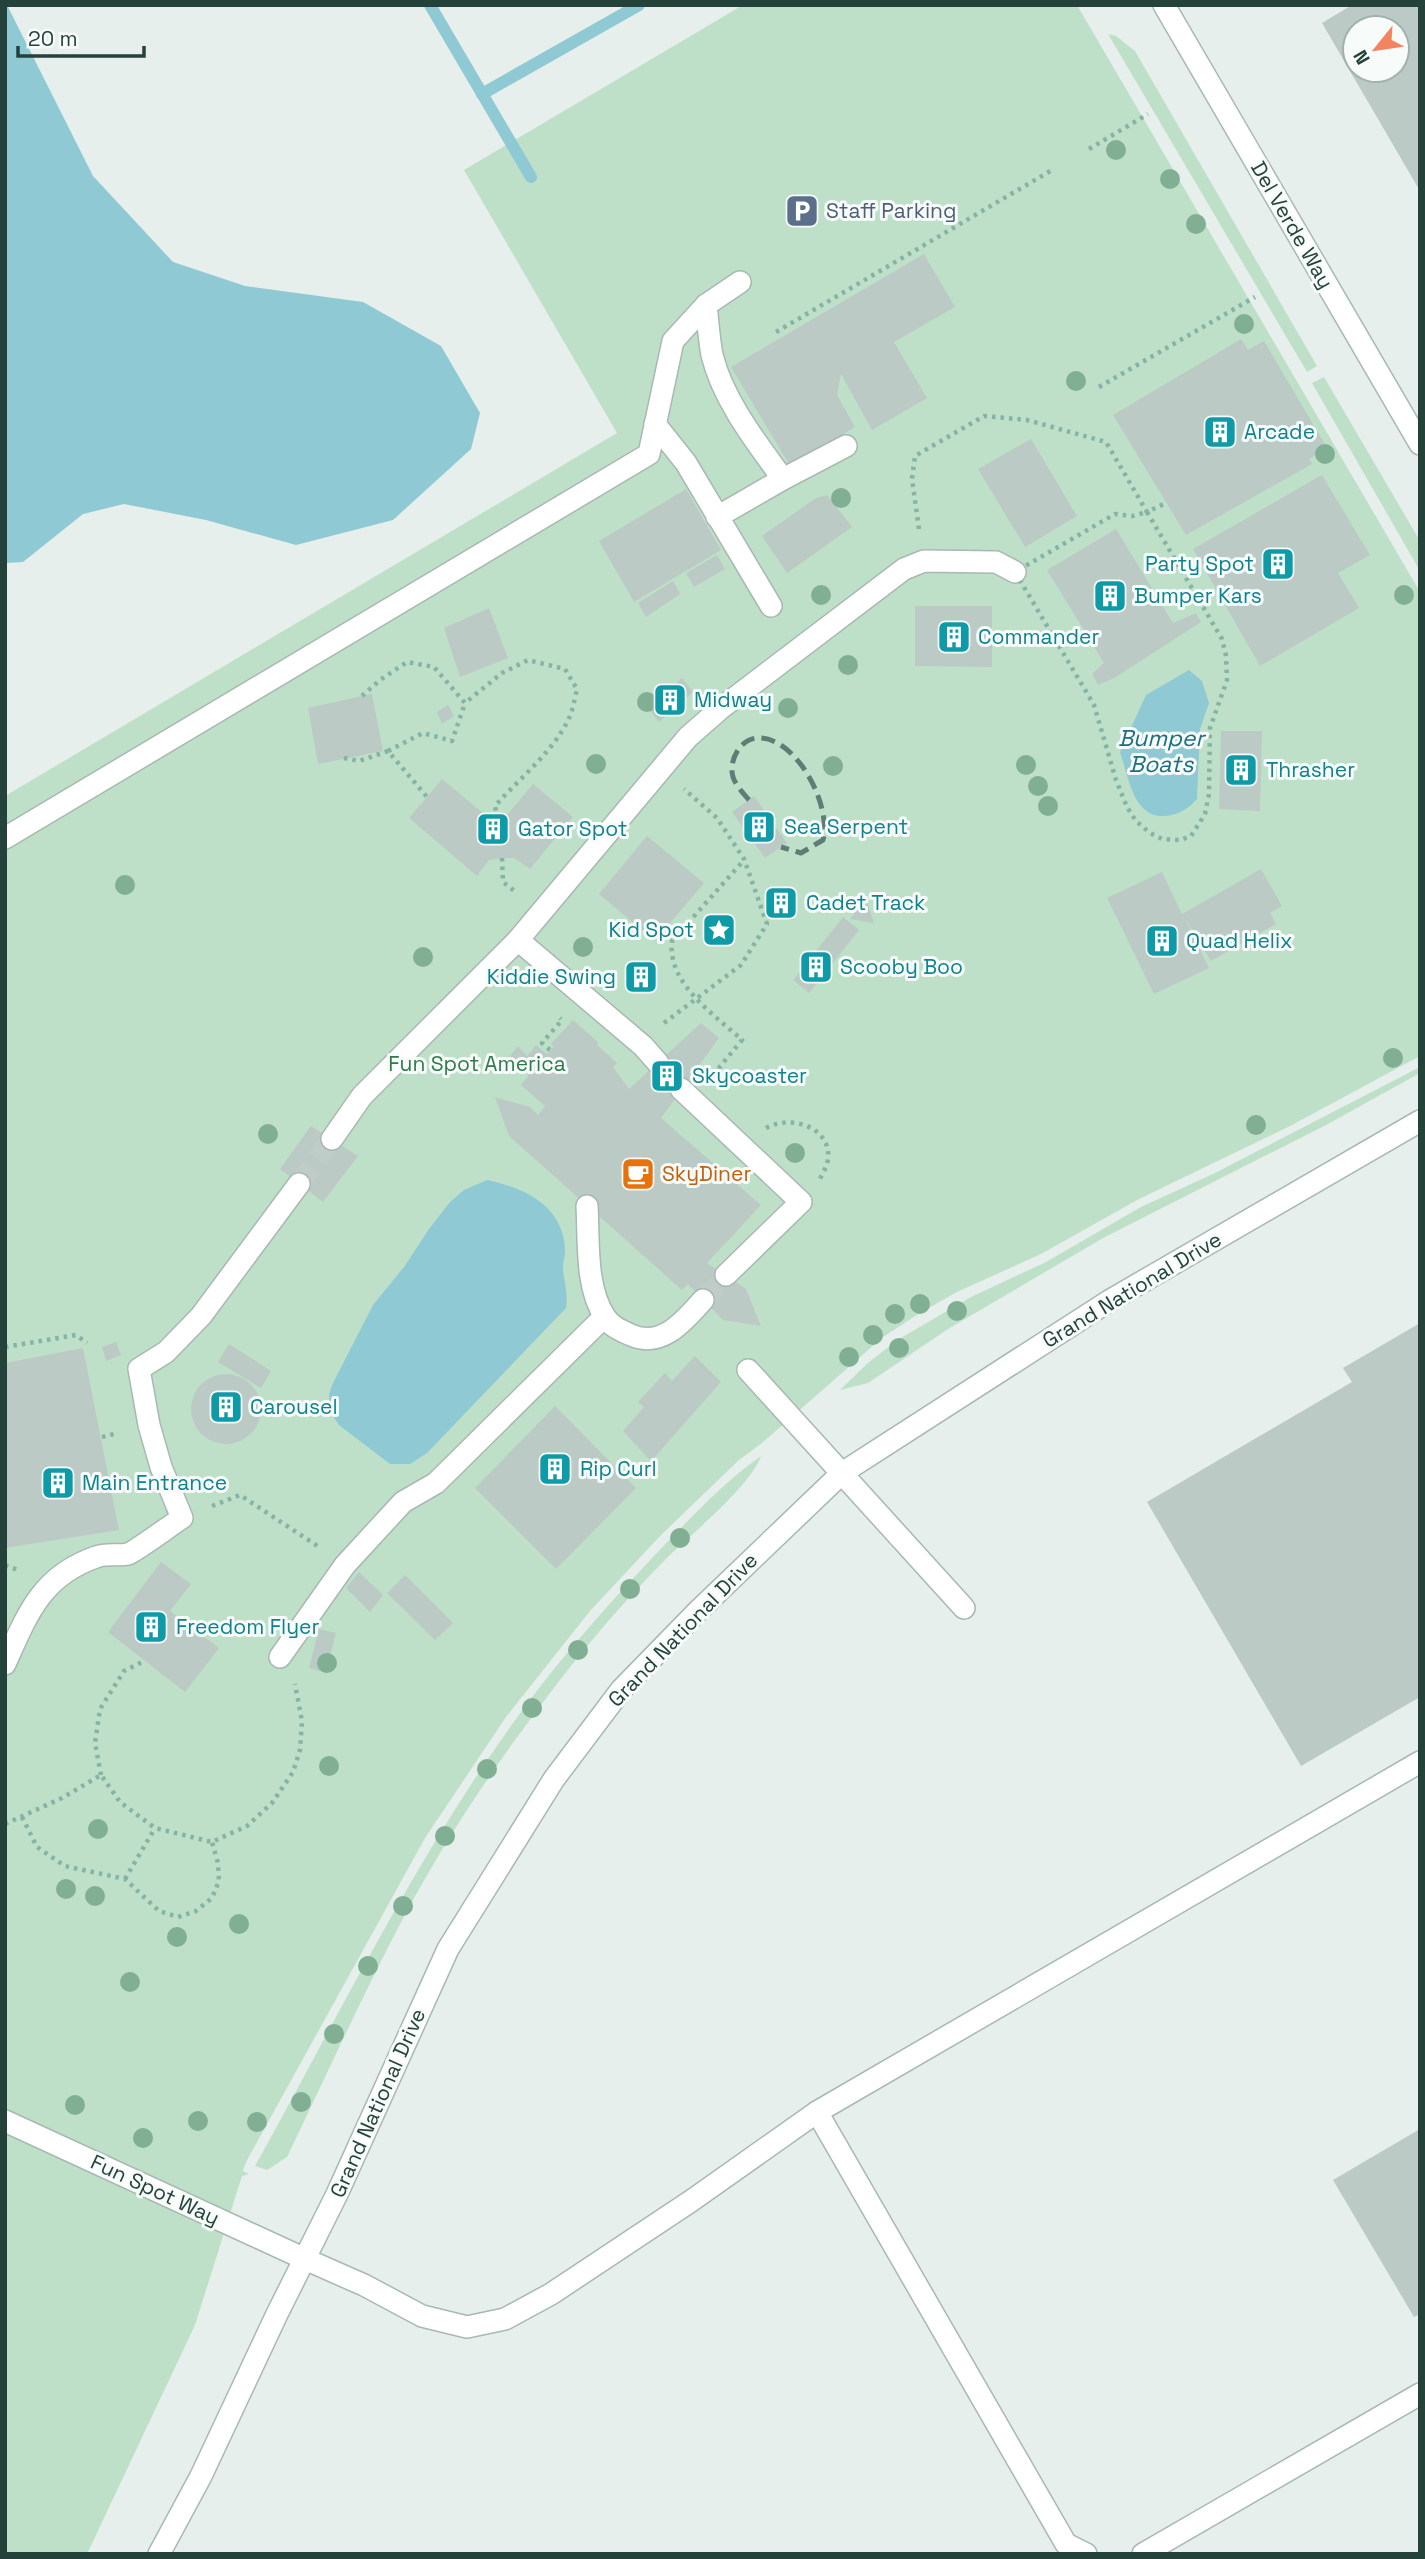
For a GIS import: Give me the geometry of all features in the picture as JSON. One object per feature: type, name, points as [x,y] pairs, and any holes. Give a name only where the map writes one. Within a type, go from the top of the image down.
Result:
[{"type":"street","name":"Del Verde Way","points":[[1164,5],[1420,444]]},
{"type":"street","points":[[5,838],[649,454],[673,341],[706,305],[740,282]]},
{"type":"street","points":[[706,305],[712,354],[719,375],[739,414],[783,479]]},
{"type":"street","points":[[655,424],[686,463],[771,606]]},
{"type":"street","points":[[717,517],[846,446]]},
{"type":"street","points":[[332,1139],[362,1096],[518,940],[660,768],[688,737],[720,709],[904,569],[924,561],[996,562],[1015,572]]},
{"type":"street","points":[[518,940],[643,1046],[658,1063]]},
{"type":"street","points":[[686,1094],[801,1202],[726,1275]]},
{"type":"street","name":"Grand National Drive","points":[[159,2554],[201,2476],[337,2194],[447,1949],[554,1779],[621,1690],[698,1611],[842,1473],[1109,1301],[1420,1121]]},
{"type":"street","points":[[5,1664],[27,1614],[49,1583],[98,1555],[130,1553],[182,1518],[161,1466],[149,1425],[139,1369],[166,1352],[201,1316],[299,1184]]},
{"type":"street","points":[[587,1206],[594,1289],[604,1317],[613,1326],[636,1337],[657,1338],[678,1328],[703,1300]]},
{"type":"street","points":[[280,1657],[345,1565],[403,1502],[436,1483],[604,1317]]},
{"type":"street","points":[[747,1370],[964,1608]]},
{"type":"street","name":"Fun Spot Way","points":[[5,2121],[363,2285],[422,2316],[467,2327],[505,2319],[551,2294],[691,2201],[817,2112],[1420,1762]]},
{"type":"street","points":[[817,2112],[1066,2544],[1086,2554]]},
{"type":"street","points":[[1143,2554],[1420,2394]]},
{"type":"path","points":[[1089,149],[1148,114]]},
{"type":"path","points":[[776,332],[1052,170]]},
{"type":"path","points":[[1098,387],[1255,297]]},
{"type":"path","points":[[924,561],[912,480],[915,456],[984,416],[1027,420],[1106,442],[1147,512],[1222,639],[1226,656],[1227,680],[1210,728],[1209,794],[1205,814],[1191,836],[1180,840],[1162,839],[1150,833],[1136,821],[1127,807],[1116,780],[1094,705],[1015,572],[1115,514],[1132,516],[1147,512],[1167,503]]},
{"type":"path","points":[[344,758],[359,761],[388,751],[423,733],[452,741],[465,703],[502,673],[528,660],[565,669],[577,689],[573,710],[565,727],[495,806],[497,817]]},
{"type":"path","points":[[362,696],[380,680],[407,663],[434,667],[465,703]]},
{"type":"path","points":[[388,751],[427,797]]},
{"type":"path","points":[[643,1046],[669,1018],[741,965],[767,925],[744,859],[717,818],[660,768]]},
{"type":"path","points":[[686,1094],[742,1040],[682,983],[670,954],[672,941],[744,859]]},
{"type":"path","points":[[550,1050],[542,1043],[562,1020],[553,1012]]},
{"type":"path","points":[[740,1146],[775,1123],[792,1121],[806,1124],[817,1133],[826,1146],[828,1163],[819,1180],[801,1202]]},
{"type":"path","points":[[5,1347],[76,1335],[87,1343]]},
{"type":"path","points":[[182,1518],[240,1495],[345,1565]]},
{"type":"path","points":[[5,1565],[20,1571]]},
{"type":"path","points":[[144,1661],[124,1671],[100,1709],[95,1743],[101,1775],[120,1802],[155,1828],[212,1842],[247,1826],[272,1803],[293,1772],[300,1750],[302,1721],[294,1677],[280,1657]]},
{"type":"path","points":[[5,1824],[62,1798],[101,1775]]},
{"type":"path","points":[[22,1817],[37,1847],[65,1866],[125,1879],[159,1911],[178,1917],[196,1911],[212,1898],[219,1881],[218,1863],[212,1842]]},
{"type":"path","points":[[125,1879],[155,1828]]},
{"type":"green space","name":"Fun Spot America","points":[[743,5],[1077,5],[1420,592],[1420,1056],[1292,1125],[1139,1199],[1041,1254],[957,1292],[920,1313],[883,1337],[739,1460],[661,1535],[590,1611],[506,1717],[425,1838],[246,2162],[243,2171],[249,2174],[242,2176],[195,2325],[87,2554],[5,2554],[5,796],[617,433],[464,170]]},
{"type":"green space","points":[[1108,34],[1116,36],[1135,51],[1317,366],[1307,372]]},
{"type":"green space","points":[[1324,377],[1420,541],[1420,571],[1312,383]]},
{"type":"green space","points":[[1420,1067],[1420,1073],[1328,1124],[1103,1238],[948,1329],[868,1383],[840,1390],[869,1362],[899,1339],[971,1297],[1046,1262],[1141,1207],[1215,1173]]},
{"type":"green space","points":[[761,1456],[745,1482],[665,1560],[604,1626],[506,1752],[449,1838],[414,1898],[369,1985],[287,2157],[267,2170],[255,2166],[410,1885],[443,1829],[513,1723],[563,1658],[635,1577],[705,1504]]},
{"type":"water","points":[[5,5],[93,176],[173,262],[245,286],[363,302],[441,346],[480,413],[471,449],[393,520],[296,545],[206,520],[124,504],[83,514],[23,562],[5,563]]},
{"type":"water","name":"Bumper Boats","points":[[1189,670],[1202,681],[1209,703],[1200,729],[1197,799],[1178,813],[1168,816],[1153,814],[1145,810],[1133,793],[1120,752],[1146,695]]},
{"type":"water","points":[[487,1180],[515,1188],[540,1201],[557,1221],[563,1234],[565,1249],[563,1268],[566,1308],[427,1453],[410,1464],[390,1464],[339,1425],[330,1412],[329,1395],[332,1385],[373,1305],[404,1267],[429,1229],[450,1202],[464,1190]]},
{"type":"building","points":[[1352,5],[1420,5],[1420,191],[1358,84],[1411,84],[1411,14],[1341,14],[1341,56],[1322,23]]},
{"type":"building","points":[[924,254],[955,307],[894,342],[927,398],[872,430],[841,374],[837,395],[855,427],[790,466],[731,367]]},
{"type":"building","name":"Arcade","points":[[1241,339],[1248,350],[1264,341],[1327,448],[1309,459],[1312,464],[1186,535],[1113,415]]},
{"type":"building","points":[[1031,439],[1077,516],[1025,547],[978,469]]},
{"type":"building","name":"Party Spot","points":[[1322,475],[1370,555],[1338,573],[1359,608],[1260,666],[1193,549]]},
{"type":"building","points":[[686,489],[721,550],[634,602],[599,541]]},
{"type":"building","points":[[827,495],[852,527],[787,573],[762,536],[816,498]]},
{"type":"building","name":"Bumper Kars","points":[[1116,529],[1173,623],[1196,613],[1201,622],[1116,677],[1098,685],[1092,674],[1104,663],[1047,570]]},
{"type":"building","points":[[717,555],[725,569],[694,587],[686,573]]},
{"type":"building","points":[[673,581],[680,594],[646,617],[638,603]]},
{"type":"building","name":"Commander","points":[[915,606],[992,606],[992,667],[915,666]]},
{"type":"building","points":[[489,608],[508,658],[460,677],[444,628]]},
{"type":"building","name":"Midway","points":[[682,678],[693,692],[659,722],[648,708]]},
{"type":"building","points":[[372,694],[383,751],[318,764],[308,708]]},
{"type":"building","points":[[448,705],[454,716],[442,724],[437,712]]},
{"type":"building","name":"Thrasher","points":[[1221,731],[1262,731],[1260,811],[1219,809]]},
{"type":"building","name":"Gator Spot","points":[[442,779],[489,818],[506,816],[533,784],[573,817],[530,869],[514,858],[502,858],[489,860],[477,876],[409,818]]},
{"type":"building","name":"Sea Serpent","points":[[754,796],[787,843],[765,858],[732,812]]},
{"type":"building","points":[[647,836],[704,883],[655,941],[599,894]]},
{"type":"building","points":[[1261,869],[1282,906],[1270,913],[1276,924],[1211,961],[1185,918],[1209,968],[1154,994],[1107,898],[1162,872],[1182,914]]},
{"type":"building","name":"Cadet Track","points":[[768,887],[796,890],[794,920],[765,917]]},
{"type":"building","points":[[866,899],[874,923],[850,919]]},
{"type":"building","name":"Scooby Boo","points":[[843,917],[859,930],[809,993],[793,980]]},
{"type":"building","name":"Kiddie Swing","points":[[641,963],[651,967],[655,977],[651,987],[641,991],[631,987],[627,977],[631,967]]},
{"type":"building","name":"SkyDiner","points":[[573,1020],[617,1063],[613,1067],[629,1089],[701,1023],[719,1038],[661,1118],[761,1205],[707,1263],[746,1289],[761,1326],[723,1320],[688,1284],[682,1290],[509,1136],[495,1097],[530,1107],[538,1115],[545,1106],[521,1085],[529,1075],[509,1057],[518,1046],[527,1056],[536,1045],[547,1054],[554,1047],[551,1044]]},
{"type":"building","points":[[311,1126],[358,1156],[323,1202],[280,1169]]},
{"type":"building","points":[[1420,1323],[1420,1697],[1301,1766],[1147,1502],[1352,1382],[1343,1368]]},
{"type":"building","points":[[116,1342],[121,1355],[106,1361],[102,1347]]},
{"type":"building","points":[[229,1344],[271,1371],[261,1388],[218,1362]]},
{"type":"building","name":"Main Entrance","points":[[83,1348],[119,1530],[5,1548],[5,1363]]},
{"type":"building","points":[[695,1356],[721,1382],[651,1461],[623,1431],[644,1407],[638,1402],[665,1373],[672,1381]]},
{"type":"building","name":"Carousel","points":[[226,1374],[251,1384],[261,1409],[251,1434],[226,1444],[201,1434],[191,1409],[201,1384]]},
{"type":"building","name":"Rip Curl","points":[[555,1406],[636,1488],[556,1569],[475,1488]]},
{"type":"building","name":"Freedom Flyer","points":[[161,1562],[191,1584],[170,1611],[219,1648],[185,1692],[108,1632]]},
{"type":"building","points":[[359,1572],[383,1595],[370,1612],[346,1588]]},
{"type":"building","points":[[405,1575],[453,1623],[435,1640],[387,1593]]},
{"type":"building","points":[[319,1629],[336,1633],[326,1673],[309,1668]]},
{"type":"building","points":[[1420,2129],[1420,2314],[1414,2317],[1333,2180]]},
{"type":"waterway","points":[[430,5],[531,177]]},
{"type":"waterway","points":[[482,94],[639,5]]},
{"type":"tunnel","points":[[658,1063],[681,1089]]},
{"type":"tunnel","points":[[299,1184],[332,1139]]},
{"type":"tunnel","points":[[703,1300],[726,1275]]},
{"type":"railway","points":[[749,800],[733,777],[734,757],[747,741],[760,738],[774,741],[799,762],[809,777],[817,793],[824,826],[823,840],[801,853],[781,847]]},
{"type":"place","name":"Staff Parking","points":[[802,211]]},
{"type":"place","name":"Arcade","points":[[1220,432]]},
{"type":"place","name":"Party Spot","points":[[1278,564]]},
{"type":"place","name":"Bumper Kars","points":[[1110,596]]},
{"type":"place","name":"Commander","points":[[954,637]]},
{"type":"place","name":"Midway","points":[[670,700]]},
{"type":"place","name":"Thrasher","points":[[1241,770]]},
{"type":"place","name":"Sea Serpent","points":[[759,827]]},
{"type":"place","name":"Gator Spot","points":[[493,829]]},
{"type":"place","name":"Cadet Track","points":[[781,903]]},
{"type":"place","name":"Kid Spot","points":[[719,930]]},
{"type":"place","name":"Quad Helix","points":[[1162,941]]},
{"type":"place","name":"Scooby Boo","points":[[816,967]]},
{"type":"place","name":"Kiddie Swing","points":[[641,977]]},
{"type":"place","name":"Skycoaster","points":[[667,1076]]},
{"type":"place","name":"SkyDiner","points":[[638,1174]]},
{"type":"place","name":"Carousel","points":[[226,1407]]},
{"type":"place","name":"Rip Curl","points":[[555,1469]]},
{"type":"place","name":"Main Entrance","points":[[58,1483]]},
{"type":"place","name":"Freedom Flyer","points":[[151,1627]]}]
